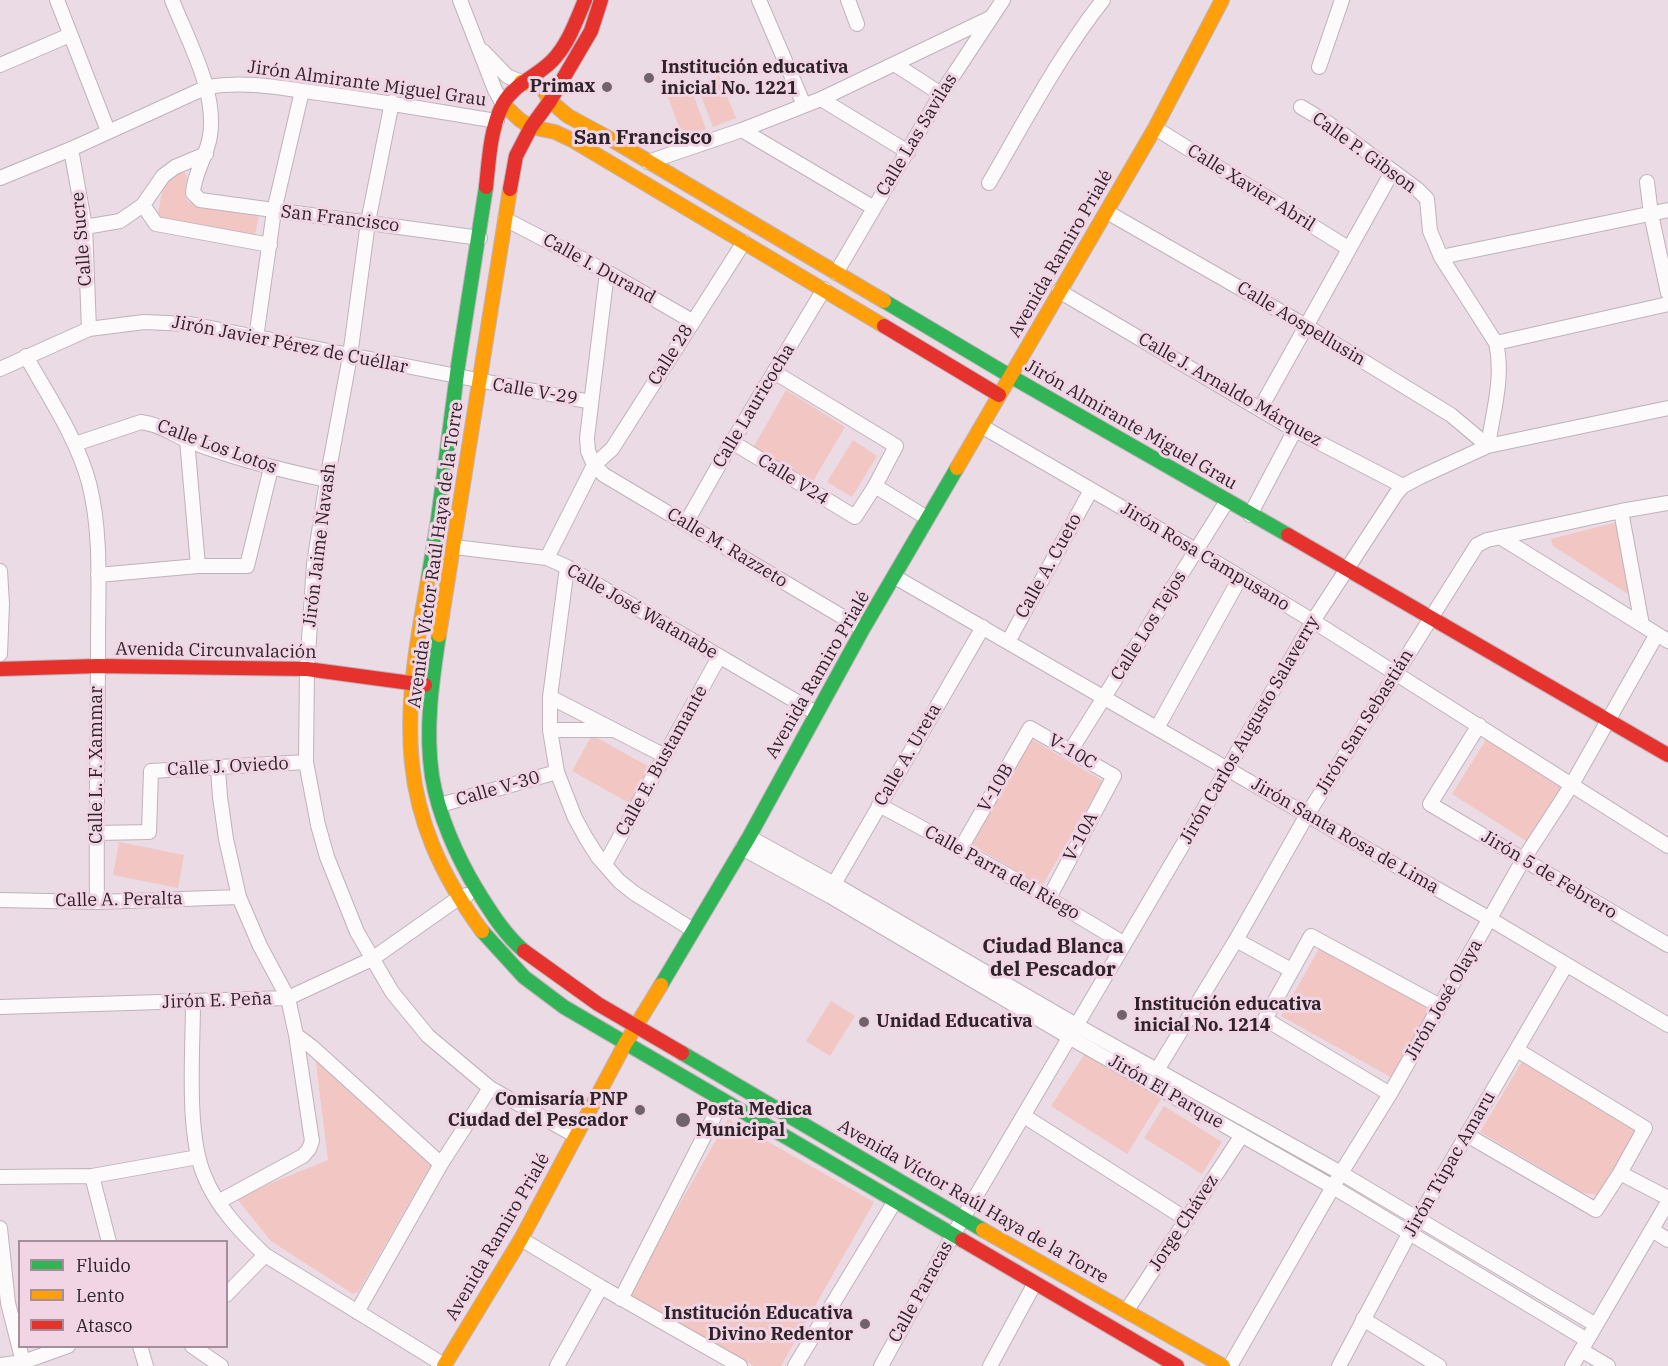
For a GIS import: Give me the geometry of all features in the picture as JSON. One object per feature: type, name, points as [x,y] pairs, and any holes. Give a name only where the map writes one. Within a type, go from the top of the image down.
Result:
[{"type":"street","points":[[57,0],[108,131]]},
{"type":"street","points":[[85,227],[120,220],[143,205],[163,176],[175,167],[206,154],[212,118],[207,87],[172,0]]},
{"type":"street","points":[[460,0],[495,90],[503,104],[519,120],[531,127],[555,132],[572,140],[999,395]]},
{"type":"street","name":"Avenida Víctor Raúl Haya de la Torre","points":[[585,0],[560,50],[550,63],[521,82],[503,104],[497,121],[456,377],[412,684],[410,729],[414,786],[432,842],[460,897],[482,930],[520,972],[544,993],[624,1044],[1177,1366]]},
{"type":"street","name":"Avenida Víctor Raúl Haya de la Torre","points":[[602,0],[591,32],[550,101],[531,127],[516,156],[431,685],[429,738],[432,777],[448,832],[492,916],[513,941],[557,977],[635,1026],[962,1218],[1223,1366]]},
{"type":"street","points":[[759,0],[804,105]]},
{"type":"street","points":[[848,0],[857,24]]},
{"type":"street","name":"Calle Las Savilas","points":[[836,273],[941,94],[1003,0]]},
{"type":"street","points":[[989,183],[1050,79],[1103,0]]},
{"type":"street","name":"Avenida Ramiro Prialé","points":[[444,1366],[521,1239],[624,1044],[745,842],[863,629],[983,427],[999,395],[1155,128],[1222,0]]},
{"type":"street","points":[[1319,68],[1342,0]]},
{"type":"street","points":[[648,162],[742,130],[821,99],[990,18]]},
{"type":"street","points":[[0,65],[70,35]]},
{"type":"street","points":[[478,45],[507,76],[521,82],[531,82],[541,86],[550,101]]},
{"type":"street","points":[[896,65],[941,94]]},
{"type":"street","name":"Jirón Almirante Miguel Grau","points":[[0,178],[71,149],[207,87],[240,83],[392,102],[497,121]]},
{"type":"street","points":[[256,338],[274,211],[302,90]]},
{"type":"street","points":[[821,99],[908,152]]},
{"type":"street","name":"Jirón Almirante Miguel Grau","points":[[550,101],[568,116],[1010,376],[1250,515],[1431,616],[1668,755]]},
{"type":"street","name":"Jirón Jaime Navash","points":[[392,102],[368,222],[350,356],[314,564],[307,669],[306,762],[318,825],[327,857],[357,932],[392,992],[428,1036],[490,1088],[576,1136]]},
{"type":"street","name":"Calle P. Gibson","points":[[1301,107],[1328,123],[1417,189],[1427,199],[1430,231],[1441,257]]},
{"type":"street","name":"Calle Xavier Abril","points":[[1155,128],[1348,248]]},
{"type":"street","points":[[742,130],[874,208]]},
{"type":"street","name":"Calle Sucre","points":[[71,149],[85,227],[89,329]]},
{"type":"street","name":"San Francisco","points":[[206,154],[194,183],[193,192],[200,200],[480,238]]},
{"type":"street","points":[[1260,409],[1392,172]]},
{"type":"street","points":[[1647,182],[1651,214],[1668,293]]},
{"type":"street","points":[[143,205],[156,224],[166,228],[270,245]]},
{"type":"street","points":[[1488,446],[1499,374],[1500,359],[1497,343],[1441,257],[1668,210]]},
{"type":"street","name":"Calle Aospellusin","points":[[1107,212],[1306,327],[1451,415],[1488,446]]},
{"type":"street","name":"Calle I. Durand","points":[[505,219],[607,272],[692,321]]},
{"type":"street","name":"Calle 28","points":[[547,558],[594,465],[612,449],[744,242]]},
{"type":"street","points":[[594,465],[588,451],[591,402],[607,272]]},
{"type":"street","name":"Calle Lauricocha","points":[[686,523],[732,441],[824,289]]},
{"type":"street","name":"Calle J. Arnaldo Márquez","points":[[1059,291],[1295,430],[1403,486]]},
{"type":"street","points":[[1497,343],[1668,304]]},
{"type":"street","name":"Jirón Javier Pérez de Cuéllar","points":[[0,369],[89,329],[163,322],[190,324],[480,382]]},
{"type":"street","name":"Calle L. F. Xammar","points":[[26,356],[75,444],[89,481],[96,514],[98,575],[97,902]]},
{"type":"street","points":[[774,372],[896,446],[875,486],[927,518]]},
{"type":"street","name":"Calle V-29","points":[[480,382],[591,402]]},
{"type":"street","name":"Jirón Carlos Augusto Salaverry","points":[[962,1218],[1313,621],[1386,507],[1403,486],[1439,467],[1488,446],[1668,408]]},
{"type":"street","name":"Calle Los Lotos","points":[[75,444],[141,422],[162,427],[187,440],[271,468],[327,480]]},
{"type":"street","name":"Jirón Rosa Campusano","points":[[983,427],[1313,621],[1668,846]]},
{"type":"street","points":[[1250,515],[1295,430]]},
{"type":"street","points":[[187,440],[198,566]]},
{"type":"street","name":"Calle V24","points":[[732,441],[855,518],[875,486]]},
{"type":"street","name":"Calle M. Razzeto","points":[[594,465],[604,475],[863,629]]},
{"type":"street","points":[[98,575],[198,566],[248,566],[271,468]]},
{"type":"street","name":"Calle A. Cueto","points":[[1008,642],[1091,490]]},
{"type":"street","name":"Calle Los Tejos","points":[[1071,750],[1227,501]]},
{"type":"street","name":"Jirón San Sebastián","points":[[1156,1070],[1236,940],[1307,815],[1477,545],[1500,537],[1668,503]]},
{"type":"street","points":[[1621,511],[1642,625]]},
{"type":"street","points":[[1500,537],[1662,637]]},
{"type":"street","name":"Calle José Watanabe","points":[[454,547],[547,558],[567,567],[816,713]]},
{"type":"street","points":[[567,567],[550,697],[550,730],[557,772],[575,818],[586,838],[619,881],[693,930]]},
{"type":"street","points":[[0,571],[2,604],[0,654]]},
{"type":"street","name":"Jirón Santa Rosa de Lima","points":[[895,577],[1490,919],[1668,1025]]},
{"type":"street","points":[[1157,728],[1240,578]]},
{"type":"street","name":"Calle A. Ureta","points":[[834,884],[983,627]]},
{"type":"street","name":"Jirón José Olaya","points":[[1230,1366],[1333,1186],[1390,1094],[1523,860],[1662,637]]},
{"type":"street","name":"Calle E. Bustamante","points":[[605,864],[719,657]]},
{"type":"street","name":"Avenida Circunvalación","points":[[0,669],[98,666],[307,669],[431,685]]},
{"type":"street","points":[[550,697],[666,756]]},
{"type":"street","name":"Jirón 5 de Febrero","points":[[1479,725],[1431,804],[1668,945]]},
{"type":"street","name":"V-10C","points":[[1030,728],[1114,777]]},
{"type":"street","name":"V-10B","points":[[961,848],[1030,728]]},
{"type":"street","points":[[550,730],[615,730]]},
{"type":"street","name":"Calle J. Oviedo","points":[[96,833],[149,832],[151,771],[218,769],[306,762]]},
{"type":"street","points":[[218,769],[226,839],[239,897],[260,946],[288,998],[312,1141],[303,1156],[218,1202]]},
{"type":"street","name":"Calle V-30","points":[[440,805],[557,772]]},
{"type":"street","name":"V-10A","points":[[1049,898],[1114,777]]},
{"type":"street","name":"Calle Parra del Riego","points":[[879,805],[961,848],[1124,943]]},
{"type":"street","name":"Jirón El Parque","points":[[745,842],[834,884],[1077,1025],[1419,1218],[1596,1325]]},
{"type":"street","name":"Jirón El Parque","points":[[745,842],[830,896],[1069,1037],[1410,1232],[1584,1345],[1608,1366]]},
{"type":"street","name":"Jirón E. Peña","points":[[0,1006],[288,998],[372,958],[460,897],[477,891]]},
{"type":"street","name":"Calle A. Peralta","points":[[0,900],[97,902],[239,897]]},
{"type":"street","points":[[1390,1094],[1265,1019],[1291,970],[1311,936],[1440,1006]]},
{"type":"street","points":[[1236,940],[1291,970]]},
{"type":"street","name":"Jirón Túpac Amaru","points":[[1339,1366],[1410,1232],[1566,965]]},
{"type":"street","points":[[193,1002],[193,1122],[198,1157],[204,1175],[218,1202],[245,1236],[265,1255],[444,1366]]},
{"type":"street","points":[[296,1035],[441,1164]]},
{"type":"street","points":[[1467,1135],[1596,1210],[1620,1173],[1645,1128],[1517,1050]]},
{"type":"street","points":[[357,1312],[441,1164],[490,1088]]},
{"type":"street","points":[[621,1299],[722,1101]]},
{"type":"street","points":[[1024,1116],[1186,1219]]},
{"type":"street","name":"Jorge Chávez","points":[[1127,1311],[1242,1136]]},
{"type":"street","points":[[0,1177],[92,1176],[198,1157]]},
{"type":"street","points":[[1572,1366],[1668,1200],[1620,1173]]},
{"type":"street","points":[[92,1176],[108,1240]]},
{"type":"street","points":[[795,1366],[895,1201]]},
{"type":"street","name":"Calle Paracas","points":[[880,1366],[962,1218]]},
{"type":"street","points":[[0,1228],[2,1268],[18,1342]]},
{"type":"street","points":[[1652,1230],[1668,1240]]},
{"type":"street","points":[[521,1239],[740,1366]]},
{"type":"street","points":[[228,1292],[265,1255]]},
{"type":"street","points":[[990,1366],[1035,1283]]},
{"type":"street","points":[[556,1366],[601,1287]]},
{"type":"street","points":[[1363,1319],[1439,1366]]},
{"type":"street","points":[[20,1348],[24,1364]]},
{"type":"street","points":[[0,1365],[24,1364],[65,1348]]},
{"type":"street","points":[[140,1348],[146,1366]]},
{"type":"street","points":[[194,1348],[221,1366]]},
{"type":"shaded area","points":[[719,76],[736,118],[713,127],[697,85]]},
{"type":"shaded area","points":[[691,89],[706,129],[683,138],[668,97]]},
{"type":"shaded area","points":[[178,170],[184,171],[187,176],[185,195],[188,202],[259,215],[254,239],[158,218],[165,179]]},
{"type":"shaded area","points":[[786,390],[845,427],[813,481],[753,448]]},
{"type":"shaded area","points":[[853,440],[877,456],[852,497],[827,482]]},
{"type":"shaded area","points":[[1614,523],[1619,527],[1634,591],[1628,594],[1553,546],[1551,539]]},
{"type":"shaded area","points":[[592,735],[651,768],[631,804],[572,771]]},
{"type":"shaded area","points":[[1489,735],[1561,785],[1560,791],[1528,842],[1452,794]]},
{"type":"shaded area","points":[[1031,739],[1103,781],[1042,886],[971,844]]},
{"type":"shaded area","points":[[119,842],[184,855],[178,888],[113,875]]},
{"type":"shaded area","points":[[1320,947],[1436,1008],[1396,1080],[1281,1016]]},
{"type":"shaded area","points":[[831,1001],[855,1016],[830,1056],[806,1041]]},
{"type":"shaded area","points":[[1086,1052],[1161,1099],[1127,1154],[1051,1106]]},
{"type":"shaded area","points":[[315,1055],[434,1160],[358,1292],[353,1294],[271,1241],[238,1200],[240,1196],[328,1160]]},
{"type":"shaded area","points":[[1523,1060],[1633,1126],[1636,1137],[1599,1195],[1583,1193],[1480,1132]]},
{"type":"shaded area","points":[[1164,1106],[1222,1142],[1202,1174],[1144,1138]]},
{"type":"shaded area","points":[[728,1119],[874,1202],[781,1366],[754,1366],[628,1295]]},
{"type":"traffic: fast","points":[[428,580],[486,187]]},
{"type":"traffic: fast","points":[[884,301],[1288,535]]},
{"type":"traffic: fast","points":[[661,985],[749,837],[863,629],[957,468]]},
{"type":"traffic: fast","points":[[439,635],[429,723],[432,776],[439,805],[462,864],[477,890],[504,930],[524,951]]},
{"type":"traffic: fast","points":[[482,931],[524,977],[564,1007],[962,1240]]},
{"type":"traffic: fast","points":[[682,1053],[983,1230]]},
{"type":"traffic: slow","points":[[957,468],[1155,128],[1222,0]]},
{"type":"traffic: slow","points":[[521,82],[541,86],[550,101],[568,116],[884,301]]},
{"type":"traffic: slow","points":[[503,104],[531,127],[555,132],[572,140],[884,326]]},
{"type":"traffic: slow","points":[[439,635],[510,189]]},
{"type":"traffic: slow","points":[[428,580],[413,677],[410,721],[412,763],[419,804],[432,845],[453,887],[482,931]]},
{"type":"traffic: slow","points":[[444,1366],[521,1239],[625,1044],[661,985]]},
{"type":"traffic: slow","points":[[983,1230],[1223,1366]]},
{"type":"traffic: jam","points":[[486,187],[493,134],[503,104],[513,91],[546,67],[558,55],[585,0]]},
{"type":"traffic: jam","points":[[510,189],[516,156],[531,127],[550,101],[591,31],[601,0]]},
{"type":"traffic: jam","points":[[884,326],[999,395]]},
{"type":"traffic: jam","points":[[1288,535],[1668,755]]},
{"type":"traffic: jam","points":[[0,669],[98,666],[307,669],[425,685]]},
{"type":"traffic: jam","points":[[524,951],[598,1004],[682,1053]]},
{"type":"traffic: jam","points":[[962,1240],[1177,1366]]},
{"type":"place","name":"Institución educativa inicial No. 1221","points":[[649,78]]},
{"type":"place","name":"Primax","points":[[607,87]]},
{"type":"place","name":"Institución educativa inicial No. 1214","points":[[1122,1015]]},
{"type":"place","name":"Unidad Educativa","points":[[864,1022]]},
{"type":"place","name":"Comisaría PNP Ciudad del Pescador","points":[[640,1110]]},
{"type":"place","name":"Posta Medica Municipal","points":[[683,1120]]},
{"type":"place","name":"Institución Educativa Divino Redentor","points":[[865,1324]]},
{"type":"district","name":"San Francisco","points":[[643,138]]},
{"type":"district","name":"Ciudad Blanca del Pescador","points":[[1053,958]]}]
